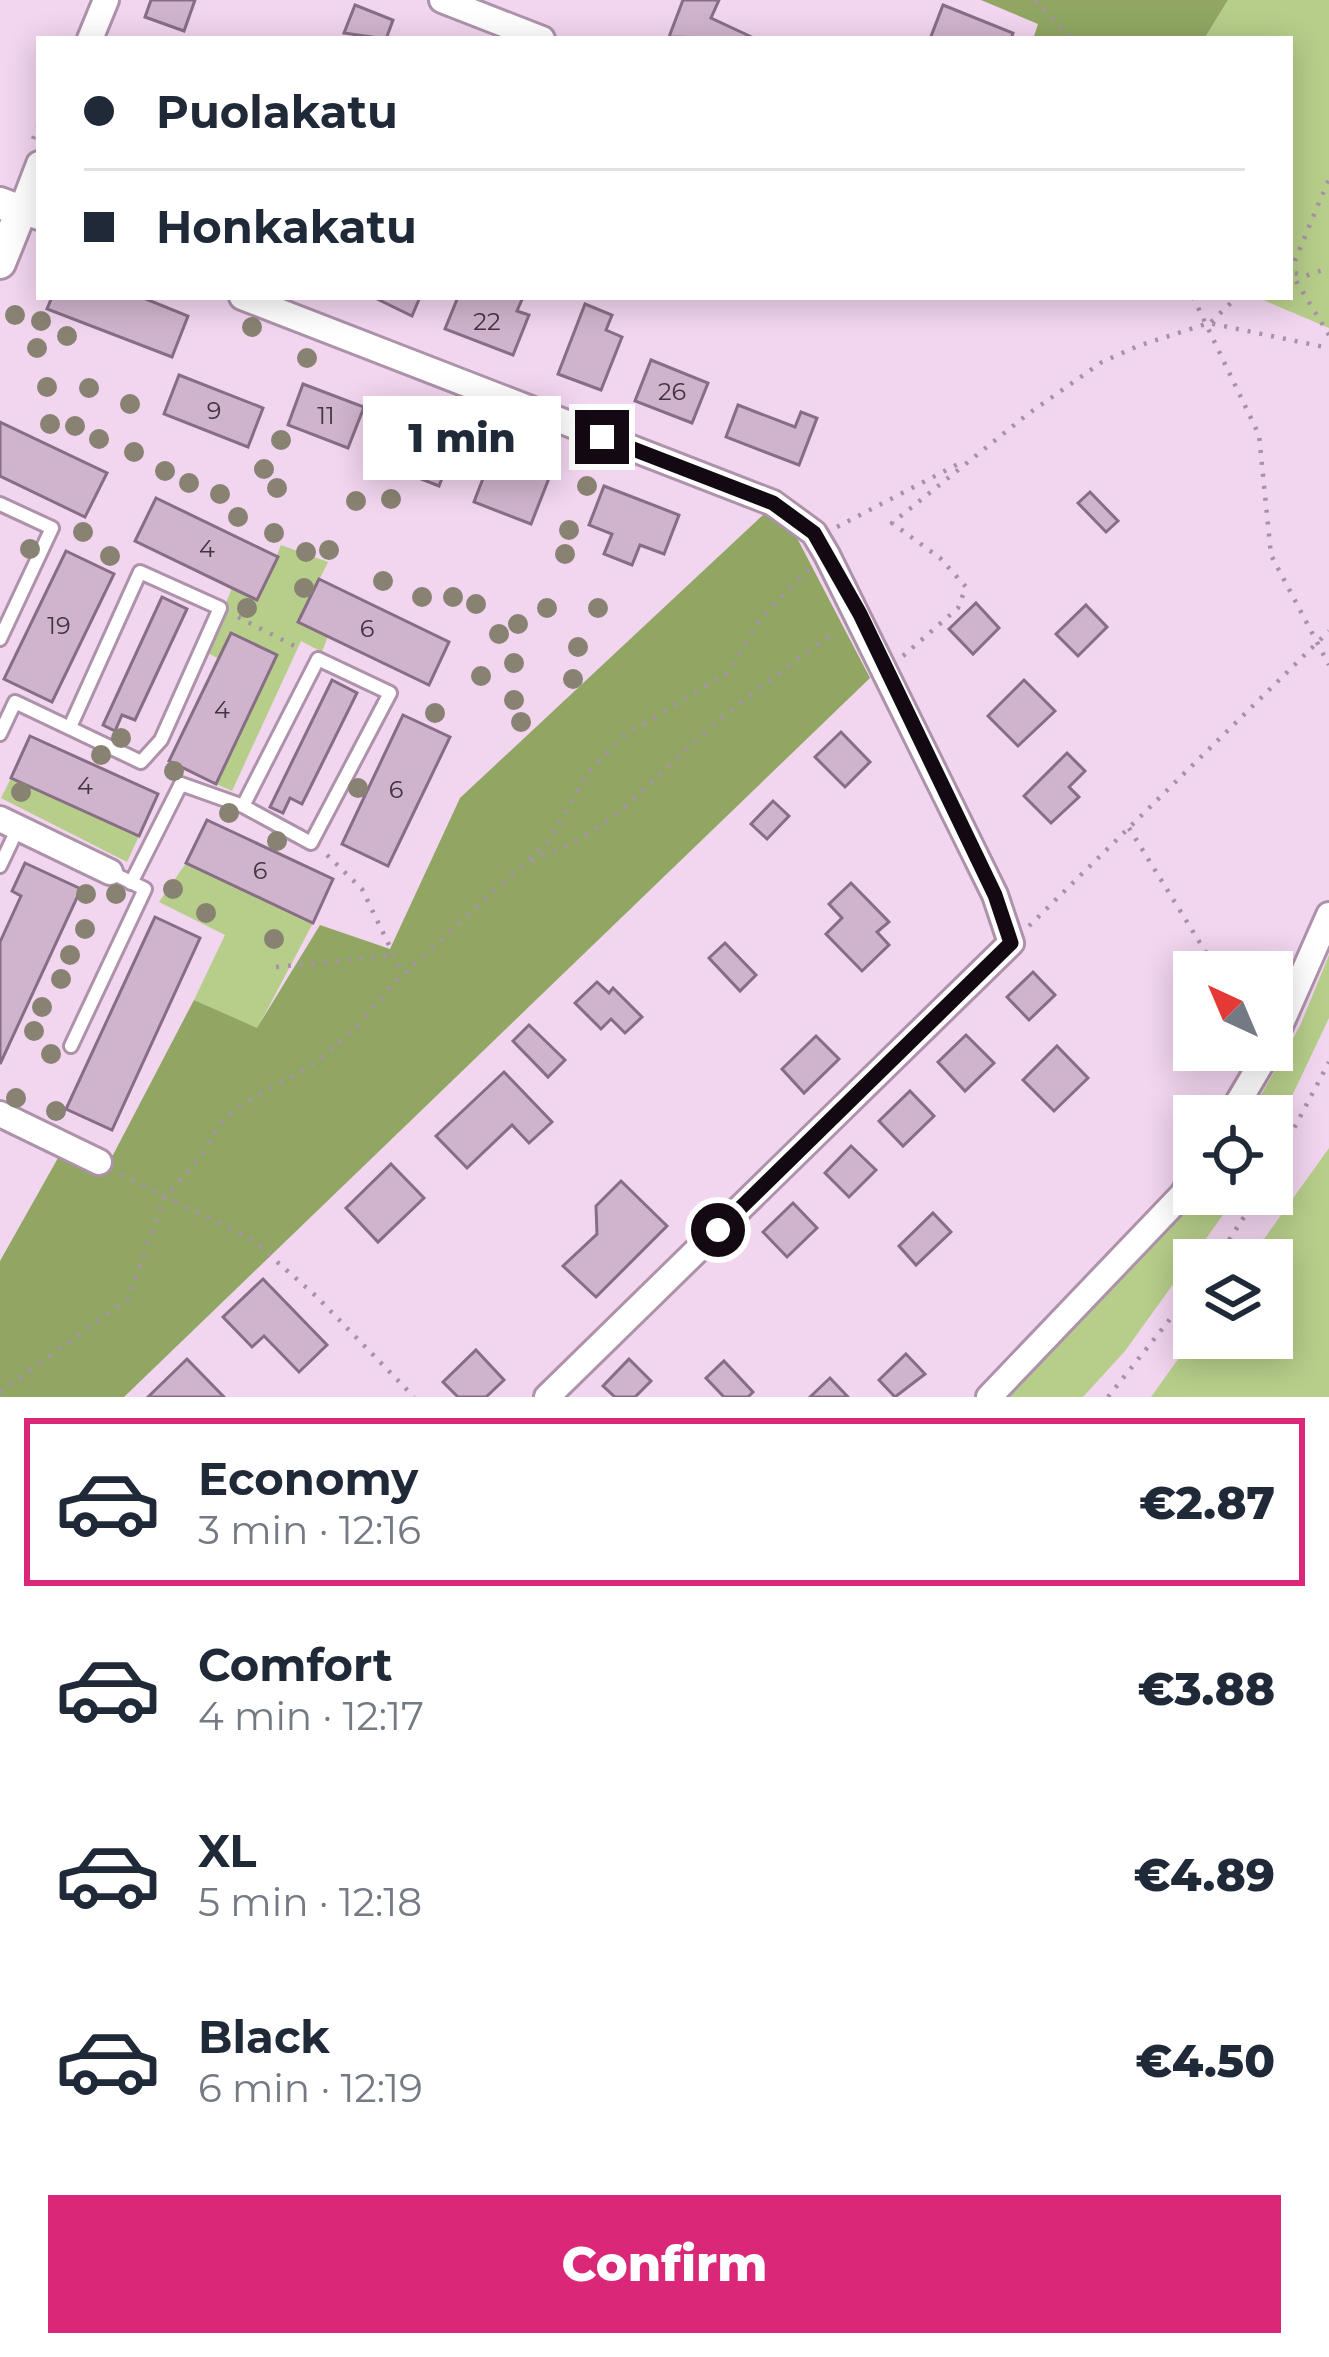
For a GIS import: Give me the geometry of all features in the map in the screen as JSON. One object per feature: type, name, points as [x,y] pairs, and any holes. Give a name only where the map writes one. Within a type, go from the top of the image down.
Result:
[{"type":"street","points":[[91,36],[106,0]]},
{"type":"street","points":[[442,0],[534,36]]},
{"type":"street","points":[[0,262],[36,171]]},
{"type":"street","points":[[250,300],[773,503],[814,533],[860,614],[995,895],[1011,943],[547,1397]]},
{"type":"street","points":[[9,824],[121,877]]},
{"type":"street","points":[[1293,997],[1329,915]]},
{"type":"street","points":[[0,1114],[99,1162]]},
{"type":"street","points":[[989,1397],[1173,1204]]},
{"type":"lane","points":[[0,504],[52,528],[0,639]]},
{"type":"lane","points":[[0,734],[15,702],[140,762],[160,740],[220,608],[140,572],[70,728]]},
{"type":"lane","points":[[71,1046],[145,890],[121,877],[181,784],[243,806],[311,843],[391,694],[318,658],[243,806]]},
{"type":"lane","points":[[0,866],[9,824]]},
{"type":"path","points":[[1035,0],[1069,36]]},
{"type":"path","points":[[1293,264],[1329,179]]},
{"type":"path","points":[[1293,272],[1305,276],[1329,268]]},
{"type":"path","points":[[1293,276],[1329,334]]},
{"type":"path","points":[[1195,300],[1259,435],[1270,555],[1314,646],[1329,665]]},
{"type":"path","points":[[886,672],[958,608],[966,586],[940,558],[892,523],[974,455],[1102,362],[1209,323],[1234,300]]},
{"type":"path","points":[[1209,323],[1329,348]]},
{"type":"path","points":[[0,1392],[128,1299],[164,1198],[200,1158],[220,1123],[247,1101],[310,1067],[403,974],[548,842],[587,774],[622,737],[658,710],[697,695],[727,673],[761,617],[825,551],[841,522],[974,455]]},
{"type":"path","points":[[220,608],[318,658]]},
{"type":"path","points":[[524,863],[592,834],[622,814],[694,741],[860,614]]},
{"type":"path","points":[[1011,943],[1329,632]]},
{"type":"path","points":[[1129,828],[1205,951]]},
{"type":"path","points":[[311,843],[348,870],[403,974]]},
{"type":"path","points":[[276,967],[393,955]]},
{"type":"path","points":[[1293,1130],[1329,1062]]},
{"type":"path","points":[[99,1162],[251,1239],[316,1296],[414,1397]]},
{"type":"path","points":[[1108,1397],[1173,1315]]},
{"type":"green space","points":[[981,0],[1228,0],[1206,36],[1034,36],[1038,24]]},
{"type":"green space","points":[[1228,0],[1329,0],[1329,328],[1263,300],[1293,300],[1293,36],[1206,36]]},
{"type":"green space","points":[[764,514],[797,538],[870,678],[124,1397],[0,1397],[0,1261],[58,1158],[113,1155],[194,1000],[257,1028],[320,925],[390,949],[460,798]]},
{"type":"green space","points":[[281,545],[328,562],[299,621],[328,636],[322,652],[301,641],[232,791],[216,784],[277,655],[232,633],[219,659],[206,652],[232,588],[258,600]]},
{"type":"green space","points":[[11,778],[139,836],[127,862],[1,798]]},
{"type":"green space","points":[[186,863],[313,923],[257,1029],[194,1000],[225,935],[159,902]]},
{"type":"green space","points":[[1329,955],[1329,1018],[1292,1095],[1261,1095],[1274,1071],[1293,1071],[1293,1038]]},
{"type":"green space","points":[[1329,1148],[1329,1397],[1151,1397],[1178,1359],[1293,1359],[1293,1239],[1264,1239],[1281,1215],[1293,1215],[1293,1198]]},
{"type":"green space","points":[[1181,1215],[1223,1215],[1206,1239],[1173,1239],[1173,1284],[1125,1351],[1083,1397],[1001,1397]]},
{"type":"building","points":[[151,0],[195,0],[184,31],[145,17]]},
{"type":"building","points":[[683,0],[719,0],[711,18],[750,36],[669,36]]},
{"type":"building","points":[[355,5],[393,20],[387,36],[344,33]]},
{"type":"building","points":[[943,5],[1013,33],[1012,36],[931,36]]},
{"type":"building","points":[[51,300],[148,300],[188,316],[172,357],[47,309]]},
{"type":"building","points":[[379,300],[419,300],[412,316]]},
{"type":"building","points":[[457,300],[522,300],[517,311],[529,315],[513,355],[445,329]]},
{"type":"building","points":[[585,304],[612,315],[606,330],[622,337],[601,390],[558,374]]},
{"type":"building","points":[[651,360],[708,383],[692,423],[635,401]]},
{"type":"building","points":[[179,375],[263,408],[248,447],[164,414]]},
{"type":"building","points":[[303,384],[364,407],[348,448],[288,425]]},
{"type":"building","points":[[738,405],[795,427],[801,412],[817,418],[799,465],[726,437]]},
{"type":"building","points":[[397,419],[456,442],[439,486],[380,463]]},
{"type":"building","points":[[0,422],[107,473],[85,517],[0,476]]},
{"type":"building","points":[[492,455],[518,466],[522,456],[553,468],[531,524],[474,502]]},
{"type":"building","points":[[604,486],[679,515],[664,554],[640,545],[632,565],[604,554],[612,534],[589,525]]},
{"type":"building","points":[[1090,492],[1118,521],[1106,532],[1078,503]]},
{"type":"building","points":[[156,498],[278,557],[257,600],[135,541]]},
{"type":"building","points":[[66,551],[114,574],[52,702],[4,679]]},
{"type":"building","points":[[319,579],[449,642],[429,685],[298,622]]},
{"type":"building","points":[[162,597],[187,609],[135,720],[122,715],[115,731],[103,725]]},
{"type":"building","points":[[976,603],[999,628],[973,654],[949,629]]},
{"type":"building","points":[[1086,605],[1107,627],[1078,656],[1056,634]]},
{"type":"building","points":[[231,633],[277,655],[216,784],[169,761]]},
{"type":"building","points":[[332,680],[357,693],[302,804],[290,798],[283,813],[270,807]]},
{"type":"building","points":[[1024,680],[1055,711],[1018,746],[988,716]]},
{"type":"building","points":[[403,715],[450,737],[388,866],[342,844]]},
{"type":"building","points":[[841,732],[870,762],[845,787],[815,757]]},
{"type":"building","points":[[30,736],[158,794],[139,836],[11,778]]},
{"type":"building","points":[[1067,753],[1085,771],[1069,787],[1079,797],[1051,823],[1024,796]]},
{"type":"building","points":[[773,801],[789,816],[767,839],[751,824]]},
{"type":"building","points":[[207,820],[333,879],[313,923],[186,863]]},
{"type":"building","points":[[25,863],[81,889],[0,1064],[0,942],[21,896],[12,891]]},
{"type":"building","points":[[851,883],[889,922],[877,932],[889,945],[862,971],[826,934],[842,918],[829,904]]},
{"type":"building","points":[[155,917],[200,938],[112,1130],[66,1109]]},
{"type":"building","points":[[725,943],[756,975],[740,991],[709,958]]},
{"type":"building","points":[[1033,972],[1055,995],[1029,1020],[1007,997]]},
{"type":"building","points":[[597,982],[609,993],[613,988],[642,1017],[625,1033],[611,1019],[601,1029],[575,1003]]},
{"type":"building","points":[[529,1025],[565,1060],[548,1077],[513,1041]]},
{"type":"building","points":[[966,1035],[994,1063],[965,1091],[938,1062]]},
{"type":"building","points":[[816,1036],[839,1059],[804,1093],[782,1069]]},
{"type":"building","points":[[1057,1046],[1088,1078],[1054,1111],[1023,1080]]},
{"type":"building","points":[[504,1072],[552,1122],[529,1143],[512,1125],[467,1168],[436,1136]]},
{"type":"building","points":[[910,1091],[934,1116],[903,1146],[879,1121]]},
{"type":"building","points":[[851,1146],[876,1170],[849,1197],[825,1173]]},
{"type":"building","points":[[391,1164],[424,1198],[378,1242],[346,1208]]},
{"type":"building","points":[[621,1181],[667,1226],[596,1297],[563,1266],[597,1234],[596,1206]]},
{"type":"building","points":[[793,1203],[817,1228],[787,1257],[763,1232]]},
{"type":"building","points":[[933,1213],[951,1232],[916,1265],[899,1246]]},
{"type":"building","points":[[263,1279],[327,1345],[299,1372],[264,1336],[252,1347],[223,1317]]},
{"type":"building","points":[[476,1350],[504,1380],[486,1397],[458,1397],[443,1382]]},
{"type":"building","points":[[906,1354],[925,1374],[895,1397],[879,1380]]},
{"type":"building","points":[[187,1359],[224,1397],[148,1397]]},
{"type":"building","points":[[629,1359],[651,1381],[635,1397],[615,1397],[603,1386]]},
{"type":"building","points":[[724,1361],[753,1392],[748,1397],[724,1397],[706,1378]]},
{"type":"building","points":[[830,1378],[848,1397],[810,1397]]},
{"type":"route","points":[[602,437],[773,503],[814,533],[860,614],[995,895],[1011,943],[718,1230]]}]
